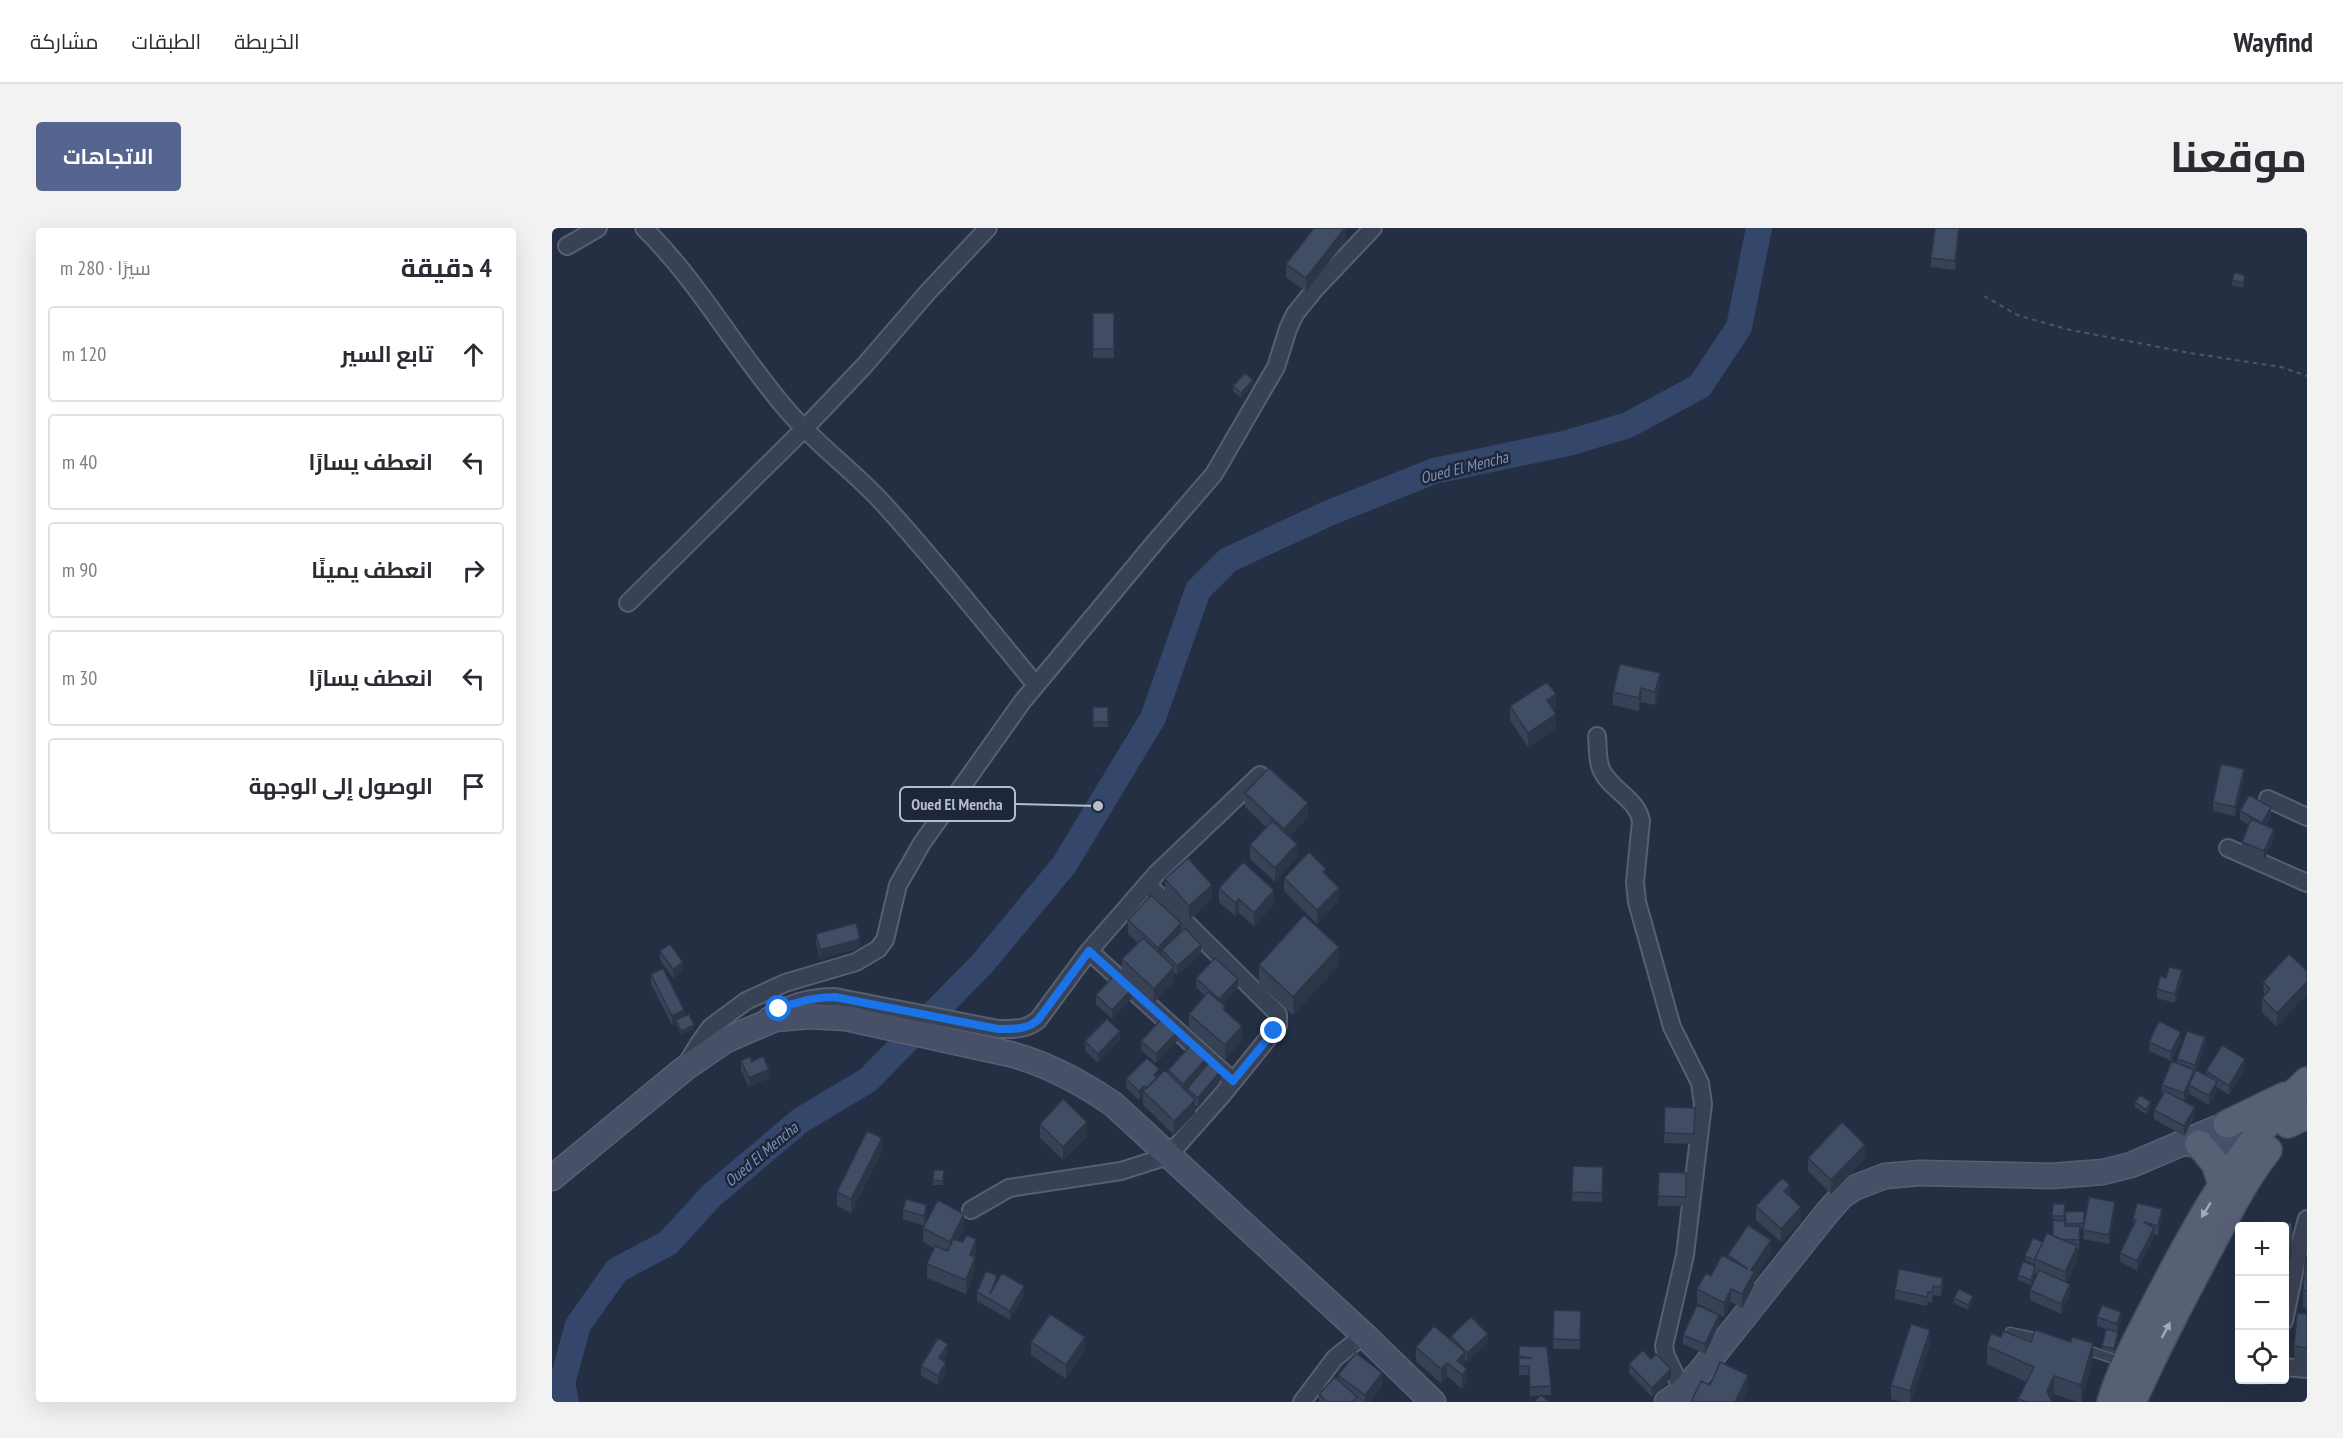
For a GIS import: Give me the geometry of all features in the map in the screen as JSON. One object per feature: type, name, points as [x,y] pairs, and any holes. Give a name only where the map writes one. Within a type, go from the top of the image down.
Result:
[{"type":"main road","points":[[552,1179],[684,1069],[726,1040],[775,1019],[866,1012],[964,1032],[1091,1088],[1113,1104],[1365,1335],[1433,1402]]},
{"type":"main road","points":[[1675,1396],[1700,1372],[1801,1242],[1841,1197],[1854,1188],[1885,1176],[1901,1173],[2030,1176],[2103,1172],[2192,1144],[2227,1124],[2306,1090]]},
{"type":"main road","points":[[2111,1402],[2137,1366],[2274,1135],[2306,1090]]},
{"type":"main road","points":[[2227,1124],[2251,1126],[2274,1135]]},
{"type":"main road","points":[[2192,1144],[2274,1135]]},
{"type":"main road","points":[[2132,1402],[2137,1366],[2196,1227],[2222,1184],[2274,1135]]},
{"type":"main road","points":[[2192,1144],[2215,1163],[2222,1184]]},
{"type":"street","points":[[567,246],[598,228]]},
{"type":"street","points":[[644,228],[694,287],[784,407],[804,429],[880,500],[1036,685]]},
{"type":"street","points":[[628,603],[804,429],[988,228]]},
{"type":"street","points":[[684,1069],[711,1027],[746,1001],[785,983],[856,962],[878,949],[885,940],[898,885],[922,843],[1036,685],[1156,540],[1209,481],[1276,367],[1295,314],[1316,288],[1373,228]]},
{"type":"street","points":[[1597,736],[1601,769],[1639,813],[1641,824],[1635,882],[1637,902],[1672,1027],[1693,1067],[1703,1093],[1702,1127],[1690,1222],[1664,1346],[1675,1396]]},
{"type":"street","points":[[964,1032],[1013,1029],[1031,1026],[1038,1020],[1089,951],[1147,884],[1260,775]]},
{"type":"street","points":[[2268,799],[2307,817]]},
{"type":"street","points":[[2228,848],[2307,883]]},
{"type":"street","points":[[971,1210],[1009,1188],[1121,1171],[1168,1156],[1278,1026],[1278,1014],[1147,884]]},
{"type":"street","points":[[1089,951],[1233,1081]]},
{"type":"street","points":[[2289,1297],[2307,1219]]},
{"type":"street","points":[[1302,1402],[1330,1364],[1365,1335]]},
{"type":"street","points":[[2289,1367],[2307,1369]]},
{"type":"lane","points":[[2010,1332],[2052,1341]]},
{"type":"lane","points":[[2073,1346],[2137,1366]]},
{"type":"path","points":[[1984,296],[2017,315],[2066,329],[2190,353],[2281,367],[2307,376]]},
{"type":"building","points":[[1314,228],[1345,228],[1306,278],[1286,264]]},
{"type":"building","points":[[1935,228],[1959,228],[1955,261],[1931,258]]},
{"type":"building","points":[[2235,272],[2245,276],[2243,283],[2232,280]]},
{"type":"building","points":[[1093,313],[1114,313],[1114,349],[1093,349]]},
{"type":"building","points":[[1245,373],[1253,380],[1241,393],[1233,386]]},
{"type":"building","points":[[1620,664],[1660,673],[1655,692],[1641,688],[1639,698],[1613,692]]},
{"type":"building","points":[[1547,682],[1556,694],[1547,700],[1556,714],[1528,733],[1510,706]]},
{"type":"building","points":[[1093,707],[1108,707],[1108,722],[1093,722]]},
{"type":"building","points":[[2221,764],[2244,769],[2235,807],[2213,802]]},
{"type":"building","points":[[1269,768],[1308,803],[1284,829],[1245,793]]},
{"type":"building","points":[[2249,795],[2271,807],[2262,823],[2240,811]]},
{"type":"building","points":[[2251,819],[2274,829],[2264,851],[2242,842]]},
{"type":"building","points":[[1272,821],[1297,844],[1275,868],[1250,845]]},
{"type":"building","points":[[1309,852],[1326,869],[1323,872],[1339,888],[1317,910],[1284,878]]},
{"type":"building","points":[[1188,858],[1212,885],[1189,906],[1165,879]]},
{"type":"building","points":[[1243,862],[1274,890],[1254,913],[1239,899],[1235,903],[1219,888]]},
{"type":"building","points":[[1151,895],[1181,923],[1158,948],[1128,920]]},
{"type":"building","points":[[1304,915],[1339,947],[1293,997],[1259,965]]},
{"type":"building","points":[[856,923],[860,939],[820,950],[816,934]]},
{"type":"building","points":[[1185,928],[1201,945],[1177,966],[1162,950]]},
{"type":"building","points":[[1143,938],[1174,967],[1154,989],[1122,959]]},
{"type":"building","points":[[670,944],[683,962],[673,969],[660,951]]},
{"type":"building","points":[[2289,954],[2307,971],[2307,982],[2277,1013],[2262,998],[2270,989],[2263,982]]},
{"type":"building","points":[[1215,958],[1238,979],[1219,999],[1196,978]]},
{"type":"building","points":[[2169,967],[2182,970],[2175,994],[2157,989],[2160,976],[2166,978]]},
{"type":"building","points":[[663,968],[684,1010],[672,1016],[651,974]]},
{"type":"building","points":[[1117,972],[1133,988],[1112,1010],[1096,995]]},
{"type":"building","points":[[1208,992],[1225,1006],[1223,1009],[1242,1026],[1225,1045],[1189,1014]]},
{"type":"building","points":[[689,1014],[694,1025],[681,1031],[676,1020]]},
{"type":"building","points":[[1162,1018],[1177,1032],[1156,1054],[1141,1041]]},
{"type":"building","points":[[1107,1019],[1120,1031],[1098,1054],[1085,1041]]},
{"type":"building","points":[[2159,1021],[2181,1032],[2171,1052],[2149,1042]]},
{"type":"building","points":[[2187,1031],[2205,1037],[2195,1065],[2177,1059]]},
{"type":"building","points":[[1192,1044],[1207,1058],[1183,1084],[1168,1070]]},
{"type":"building","points":[[2222,1045],[2245,1059],[2229,1086],[2206,1071]]},
{"type":"building","points":[[750,1056],[752,1062],[763,1056],[769,1069],[749,1078],[741,1061]]},
{"type":"building","points":[[1147,1058],[1159,1069],[1154,1075],[1157,1078],[1147,1088],[1144,1086],[1139,1091],[1126,1079]]},
{"type":"building","points":[[1210,1061],[1221,1070],[1198,1098],[1187,1089]]},
{"type":"building","points":[[2172,1061],[2194,1070],[2184,1093],[2162,1085]]},
{"type":"building","points":[[1165,1070],[1195,1100],[1174,1121],[1143,1091]]},
{"type":"building","points":[[2196,1070],[2217,1081],[2209,1096],[2189,1085]]},
{"type":"building","points":[[2165,1091],[2195,1107],[2184,1126],[2154,1110]]},
{"type":"building","points":[[2140,1095],[2151,1102],[2146,1110],[2135,1102]]},
{"type":"building","points":[[1063,1099],[1087,1122],[1063,1147],[1040,1124]]},
{"type":"building","points":[[1665,1107],[1695,1108],[1694,1134],[1664,1133]]},
{"type":"building","points":[[1842,1122],[1865,1145],[1831,1180],[1808,1158]]},
{"type":"building","points":[[867,1131],[882,1138],[851,1199],[837,1192]]},
{"type":"building","points":[[1573,1166],[1603,1167],[1602,1193],[1572,1192]]},
{"type":"building","points":[[934,1170],[944,1170],[943,1181],[933,1180]]},
{"type":"building","points":[[1659,1172],[1686,1173],[1686,1197],[1658,1196]]},
{"type":"building","points":[[1782,1178],[1790,1185],[1784,1191],[1801,1207],[1781,1229],[1756,1206]]},
{"type":"building","points":[[2089,1197],[2115,1202],[2109,1235],[2083,1230]]},
{"type":"building","points":[[906,1199],[927,1205],[924,1216],[903,1210]]},
{"type":"building","points":[[938,1200],[964,1214],[950,1242],[923,1228]]},
{"type":"building","points":[[2137,1203],[2162,1209],[2158,1226],[2144,1222],[2154,1228],[2137,1261],[2120,1253],[2136,1220],[2133,1220]]},
{"type":"building","points":[[2053,1204],[2065,1204],[2064,1216],[2052,1216]]},
{"type":"building","points":[[2084,1211],[2084,1223],[2066,1224],[2065,1212]]},
{"type":"building","points":[[2053,1220],[2065,1221],[2065,1226],[2080,1226],[2079,1240],[2060,1239],[2053,1236]]},
{"type":"building","points":[[2289,1223],[2292,1223],[2289,1259]]},
{"type":"building","points":[[1748,1225],[1771,1240],[1751,1270],[1754,1272],[1742,1294],[1731,1289],[1724,1303],[1697,1289],[1706,1273],[1711,1276],[1722,1255],[1748,1269],[1728,1255]]},
{"type":"building","points":[[2047,1233],[2077,1246],[2065,1272],[2035,1259]]},
{"type":"building","points":[[966,1235],[976,1239],[970,1255],[975,1257],[966,1280],[927,1264],[935,1246],[948,1251],[953,1239],[963,1242]]},
{"type":"building","points":[[2033,1238],[2043,1242],[2034,1260],[2025,1256]]},
{"type":"building","points":[[2307,1257],[2307,1291],[2303,1290]]},
{"type":"building","points":[[2023,1261],[2035,1266],[2031,1280],[2018,1275]]},
{"type":"building","points":[[1899,1269],[1943,1278],[1941,1287],[1933,1286],[1932,1293],[1928,1292],[1927,1297],[1895,1290]]},
{"type":"building","points":[[2039,1270],[2070,1284],[2061,1304],[2030,1290]]},
{"type":"building","points":[[986,1271],[997,1276],[990,1294],[1002,1273],[1024,1286],[1010,1311],[977,1292]]},
{"type":"building","points":[[1959,1289],[1973,1296],[1968,1305],[1954,1298]]},
{"type":"building","points":[[1697,1305],[1719,1315],[1705,1344],[1683,1335]]},
{"type":"building","points":[[2102,1305],[2121,1312],[2117,1324],[2097,1317]]},
{"type":"building","points":[[1554,1310],[1581,1311],[1580,1340],[1553,1339]]},
{"type":"building","points":[[2297,1313],[2307,1314],[2307,1348],[2294,1346]]},
{"type":"building","points":[[1050,1314],[1085,1337],[1066,1365],[1031,1342]]},
{"type":"building","points":[[1471,1317],[1488,1334],[1467,1353],[1451,1336]]},
{"type":"building","points":[[1911,1324],[1930,1330],[1910,1391],[1891,1385]]},
{"type":"building","points":[[1434,1326],[1465,1352],[1457,1361],[1467,1369],[1462,1375],[1447,1363],[1441,1369],[1416,1347]]},
{"type":"building","points":[[2106,1329],[2118,1332],[2114,1349],[2102,1346]]},
{"type":"building","points":[[2035,1330],[2071,1342],[2072,1337],[2093,1343],[2081,1385],[2054,1376],[2047,1391],[2052,1402],[2027,1402],[2018,1399],[2034,1367],[1987,1346],[1991,1333],[2001,1337],[2003,1331],[2031,1342]]},
{"type":"building","points":[[938,1338],[948,1344],[939,1358],[946,1362],[938,1376],[921,1366]]},
{"type":"building","points":[[1519,1346],[1547,1347],[1551,1386],[1530,1387],[1529,1366],[1519,1366],[1519,1358],[1532,1358],[1519,1356]]},
{"type":"building","points":[[1643,1350],[1651,1359],[1656,1354],[1671,1369],[1652,1388],[1629,1364]]},
{"type":"building","points":[[1356,1353],[1382,1373],[1365,1395],[1338,1375]]},
{"type":"building","points":[[1720,1362],[1748,1375],[1735,1402],[1691,1402],[1701,1381],[1710,1385]]},
{"type":"building","points":[[1335,1377],[1357,1397],[1352,1402],[1327,1402],[1319,1394]]},
{"type":"building","points":[[1541,1395],[1549,1402],[1534,1402]]},
{"type":"waterway","name":"Oued El Mencha","points":[[566,1402],[562,1383],[578,1325],[617,1270],[668,1243],[712,1195],[801,1120],[868,1080],[982,964],[1064,865],[1153,718],[1198,590],[1228,560],[1329,513],[1434,471],[1568,443],[1628,425],[1700,386],[1739,327],[1759,228]]},
{"type":"place","name":"Oued El Mencha","points":[[1098,806]]},
{"type":"route","points":[[779,1009],[817,997],[835,997],[998,1029],[1031,1026],[1038,1020],[1089,951],[1233,1081],[1274,1031]]}]
